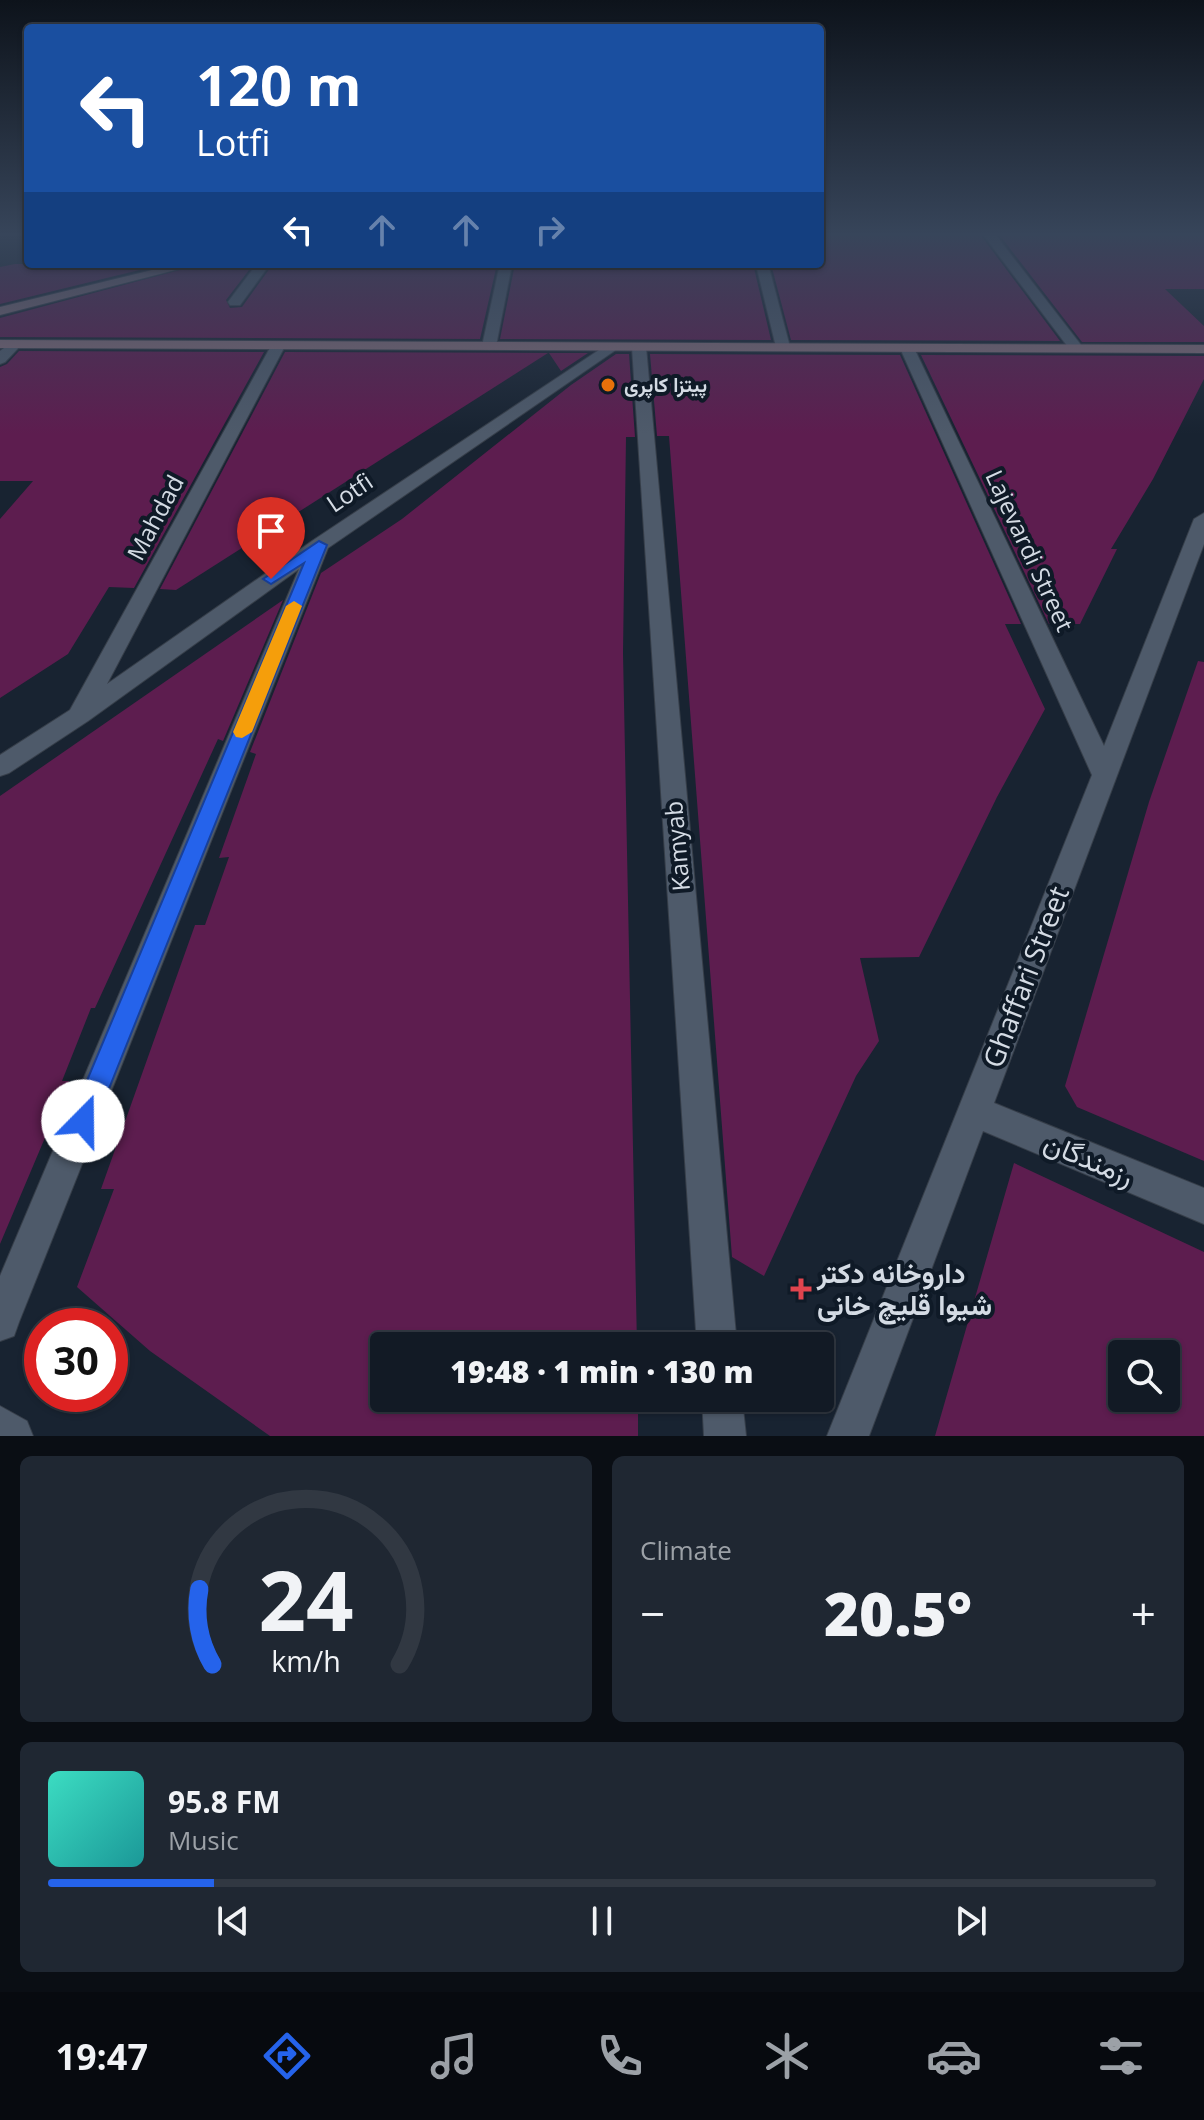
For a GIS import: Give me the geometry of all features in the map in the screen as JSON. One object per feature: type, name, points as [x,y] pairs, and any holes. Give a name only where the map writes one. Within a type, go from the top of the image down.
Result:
[{"type":"street","points":[[0,311],[45,300]]},
{"type":"street","points":[[489,346],[499,300]]},
{"type":"street","points":[[771,300],[783,347]]},
{"type":"street","points":[[1039,300],[1076,348]]},
{"type":"street","points":[[0,359],[7,344],[1204,349]]},
{"type":"street","name":"Mahdad","points":[[80,715],[278,346]]},
{"type":"street","name":"Lotfi","points":[[0,767],[80,715],[319,545],[626,347]]},
{"type":"street","name":"Kamyab","points":[[626,347],[716,1332]]},
{"type":"street","name":"Lajevardi Street","points":[[907,348],[1105,775]]},
{"type":"street","name":"Ghaffari Street","points":[[848,1436],[1204,519]]},
{"type":"street","points":[[0,1322],[319,545]]},
{"type":"street","name":"رزمندگان","points":[[974,1111],[1204,1206]]},
{"type":"street","points":[[723,1412],[725,1436]]},
{"type":"street","points":[[0,1427],[12,1436]]},
{"type":"building","points":[[67,300],[226,300],[230,308],[242,307],[247,300],[489,300],[480,339],[0,337],[0,318]]},
{"type":"building","points":[[508,300],[762,300],[771,340],[500,339]]},
{"type":"building","points":[[780,300],[1029,300],[1060,341],[791,340]]},
{"type":"building","points":[[1050,300],[1177,300],[1204,326],[1204,342],[1082,342]]},
{"type":"building","points":[[19,351],[264,352],[134,588],[109,587],[68,654],[0,698],[0,519],[33,481],[0,481],[0,367]]},
{"type":"building","points":[[285,352],[548,353],[176,590],[160,589]]},
{"type":"building","points":[[549,353],[588,353],[561,371]]},
{"type":"building","points":[[616,354],[629,354],[635,437],[626,437],[623,653],[637,1332],[370,1332],[370,1412],[638,1412],[638,1436],[270,1436],[150,1351],[128,1332],[128,1308],[101,1308],[77,1287],[114,1189],[101,1189],[195,925],[205,925],[229,857],[219,858],[256,754],[250,752],[321,573],[402,519],[571,385]]},
{"type":"building","points":[[650,354],[900,355],[1021,624],[1005,624],[1045,709],[997,797],[919,957],[860,958],[879,1041],[856,1076],[764,1276],[732,1257],[669,436],[657,436]]},
{"type":"building","points":[[921,355],[1204,356],[1204,379],[1153,479],[1111,549],[1117,549],[1080,624],[1049,624]]},
{"type":"building","points":[[283,600],[223,741],[218,739],[95,1008],[91,1008],[62,1081],[69,1081],[0,1244],[0,796]]},
{"type":"building","points":[[1198,661],[1204,662],[1204,1161],[1077,1107],[1065,1086],[1149,802]]},
{"type":"building","points":[[1014,1163],[1204,1252],[1204,1436],[935,1436]]},
{"type":"slow traffic","points":[[242,732],[294,606]]},
{"type":"place","name":"پیتزا کاپری","points":[[608,385]]},
{"type":"place","name":"داروخانه دکتر شیوا قلیچ خانی","points":[[801,1289]]},
{"type":"route","points":[[83,1121],[319,545],[271,579]]}]
